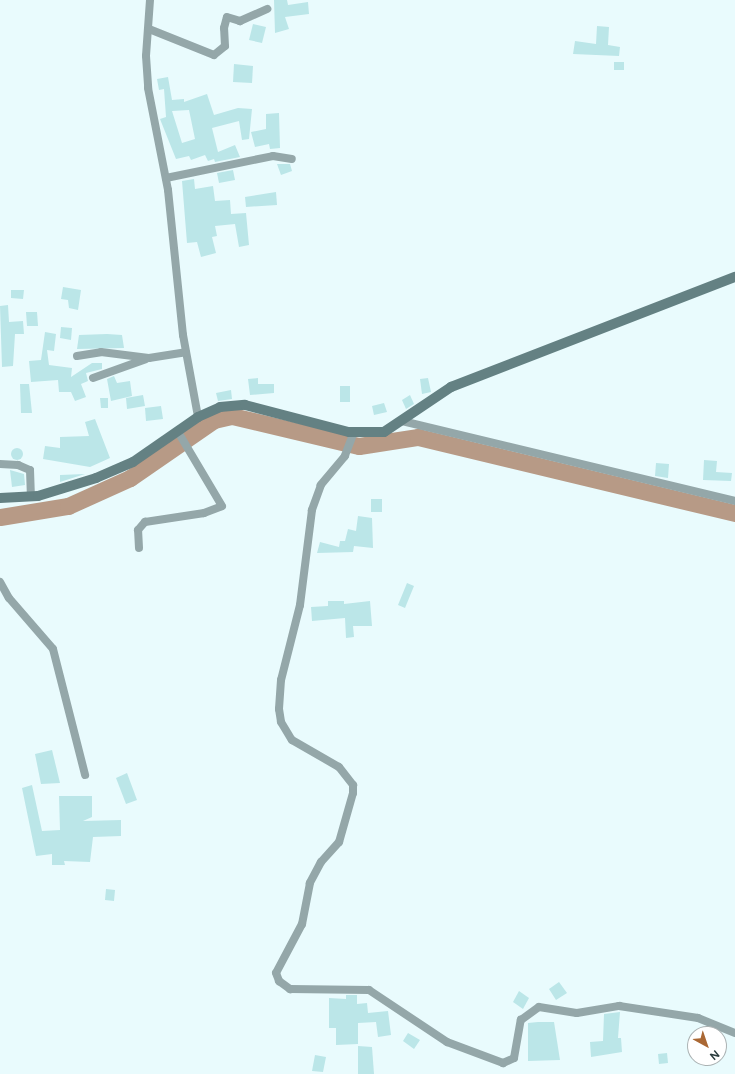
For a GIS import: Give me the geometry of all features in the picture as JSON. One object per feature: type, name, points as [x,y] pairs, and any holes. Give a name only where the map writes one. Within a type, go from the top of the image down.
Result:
[{"type":"street","points":[[150,0],[148,88],[166,178],[186,352],[198,417]]},
{"type":"street","points":[[149,29],[214,55],[225,46],[224,28],[228,16],[240,21],[267,9]]},
{"type":"street","points":[[166,178],[274,156],[292,159]]},
{"type":"street","points":[[2,496],[31,496],[96,478],[133,462],[178,434],[198,417],[220,407],[245,405],[353,435],[384,432],[402,421],[436,394],[483,373],[735,277]]},
{"type":"street","points":[[77,356],[101,352],[148,358]]},
{"type":"street","points":[[93,378],[148,358],[186,352]]},
{"type":"street","points":[[402,421],[735,501]]},
{"type":"street","points":[[139,548],[138,530],[145,522],[204,513],[222,506],[186,444],[178,434]]},
{"type":"street","points":[[353,435],[350,446],[320,485],[312,510],[300,605],[281,680],[279,709],[281,722],[292,740],[340,767],[353,785],[353,793],[339,842],[321,862],[310,883],[302,924],[276,973],[279,981],[290,989],[369,990],[447,1042],[503,1063],[514,1058],[521,1020],[539,1007],[578,1013],[619,1006],[698,1018],[735,1032]]},
{"type":"street","points":[[0,464],[18,465],[30,470],[31,496]]},
{"type":"street","points":[[0,582],[9,598],[53,649],[85,775]]},
{"type":"building","points":[[274,0],[287,0],[288,5],[308,2],[309,14],[285,17],[289,29],[275,33]]},
{"type":"building","points":[[253,24],[266,27],[262,43],[249,40]]},
{"type":"building","points":[[597,26],[609,27],[608,45],[620,47],[619,56],[573,54],[575,41],[596,44]]},
{"type":"building","points":[[614,62],[624,62],[624,70],[614,70]]},
{"type":"building","points":[[234,64],[253,66],[252,83],[233,82]]},
{"type":"building","points":[[168,77],[172,100],[184,99],[184,102],[207,94],[214,115],[238,108],[252,109],[249,139],[242,140],[239,121],[212,128],[218,152],[235,145],[240,157],[215,162],[214,159],[208,161],[205,155],[191,160],[189,156],[176,159],[160,119],[166,117],[164,89],[159,90],[157,79]],"holes":[[[189,110],[195,139],[182,143],[172,111]]]},
{"type":"building","points":[[279,113],[280,148],[270,149],[269,144],[255,147],[251,132],[266,129],[266,114]]},
{"type":"building","points":[[277,164],[290,164],[292,171],[281,175]]},
{"type":"building","points":[[233,170],[235,180],[219,183],[217,173]]},
{"type":"building","points":[[194,179],[195,189],[213,186],[215,201],[230,200],[231,214],[246,213],[249,245],[239,247],[235,224],[215,226],[217,236],[212,237],[216,253],[201,257],[197,242],[187,243],[182,181]]},
{"type":"building","points":[[276,192],[277,205],[246,207],[245,197]]},
{"type":"building","points":[[63,287],[81,290],[78,310],[69,308],[68,300],[61,299]]},
{"type":"building","points":[[11,290],[24,290],[23,299],[11,298]]},
{"type":"building","points":[[8,305],[9,322],[23,321],[24,334],[15,334],[13,366],[2,367],[0,306]]},
{"type":"building","points":[[26,312],[37,312],[38,326],[27,326]]},
{"type":"building","points":[[61,327],[72,328],[71,340],[60,338]]},
{"type":"building","points":[[45,332],[56,334],[54,351],[47,350],[49,365],[72,368],[71,377],[92,363],[102,363],[102,369],[86,373],[88,381],[81,384],[86,397],[75,401],[71,392],[59,392],[58,380],[31,382],[29,361],[41,360]]},
{"type":"building","points":[[79,335],[122,335],[124,348],[77,349]]},
{"type":"building","points":[[114,376],[117,383],[130,381],[132,396],[111,401],[107,379]]},
{"type":"building","points":[[258,378],[258,384],[274,384],[274,393],[250,395],[248,379]]},
{"type":"building","points":[[428,378],[431,392],[422,394],[420,379]]},
{"type":"building","points":[[20,384],[29,384],[32,413],[21,413]]},
{"type":"building","points":[[340,386],[350,386],[350,402],[340,402]]},
{"type":"building","points":[[231,390],[232,399],[218,401],[216,393]]},
{"type":"building","points":[[143,395],[145,406],[127,409],[126,398]]},
{"type":"building","points":[[410,395],[414,404],[406,409],[402,400]]},
{"type":"building","points":[[100,398],[108,398],[108,408],[101,408]]},
{"type":"building","points":[[384,403],[387,412],[374,415],[372,406]]},
{"type":"building","points":[[161,406],[163,419],[146,421],[145,408]]},
{"type":"building","points":[[95,419],[110,458],[90,467],[43,459],[45,446],[60,448],[60,437],[89,436],[85,422]]},
{"type":"building","points":[[15,448],[19,448],[23,454],[19,460],[15,460],[11,456],[11,452]]},
{"type":"building","points":[[704,460],[717,461],[716,472],[732,473],[731,481],[703,480]]},
{"type":"building","points":[[656,463],[669,464],[668,478],[655,476]]},
{"type":"building","points":[[10,470],[24,474],[25,485],[12,487]]},
{"type":"building","points":[[85,474],[60,482],[60,475]]},
{"type":"building","points":[[371,499],[382,499],[382,512],[371,512]]},
{"type":"building","points":[[358,516],[372,518],[373,548],[354,546],[353,552],[317,553],[320,542],[339,547],[340,541],[345,541],[348,529],[356,531]]},
{"type":"building","points":[[407,583],[414,586],[405,608],[398,605]]},
{"type":"building","points":[[328,601],[344,601],[344,604],[370,601],[372,626],[353,626],[354,637],[346,638],[345,618],[312,621],[311,607],[328,606]]},
{"type":"building","points":[[52,750],[60,783],[41,784],[35,754]]},
{"type":"building","points":[[127,773],[137,800],[126,804],[116,778]]},
{"type":"building","points":[[32,785],[42,831],[60,830],[59,796],[92,796],[92,817],[83,821],[121,820],[121,836],[93,837],[90,862],[64,861],[65,865],[52,865],[52,854],[36,856],[22,788]]},
{"type":"building","points":[[106,889],[115,890],[114,901],[105,900]]},
{"type":"building","points":[[559,982],[567,993],[556,1000],[549,989]]},
{"type":"building","points":[[519,991],[529,998],[523,1009],[513,1002]]},
{"type":"building","points":[[346,995],[357,995],[357,1004],[367,1003],[368,1013],[388,1011],[391,1035],[378,1037],[376,1022],[358,1023],[358,1044],[336,1045],[336,1028],[329,1028],[329,998],[346,999]]},
{"type":"building","points":[[620,1012],[618,1038],[621,1038],[622,1052],[591,1057],[590,1042],[603,1041],[604,1014]]},
{"type":"building","points":[[554,1022],[560,1060],[528,1061],[528,1023]]},
{"type":"building","points":[[408,1033],[420,1040],[414,1049],[403,1041]]},
{"type":"building","points":[[358,1046],[372,1047],[374,1074],[358,1074]]},
{"type":"building","points":[[667,1053],[668,1063],[659,1064],[658,1054]]},
{"type":"building","points":[[315,1055],[326,1057],[323,1072],[312,1071]]},
{"type":"waterway","points":[[0,517],[68,506],[130,478],[214,420],[232,416],[359,446],[418,437],[735,513]]}]
